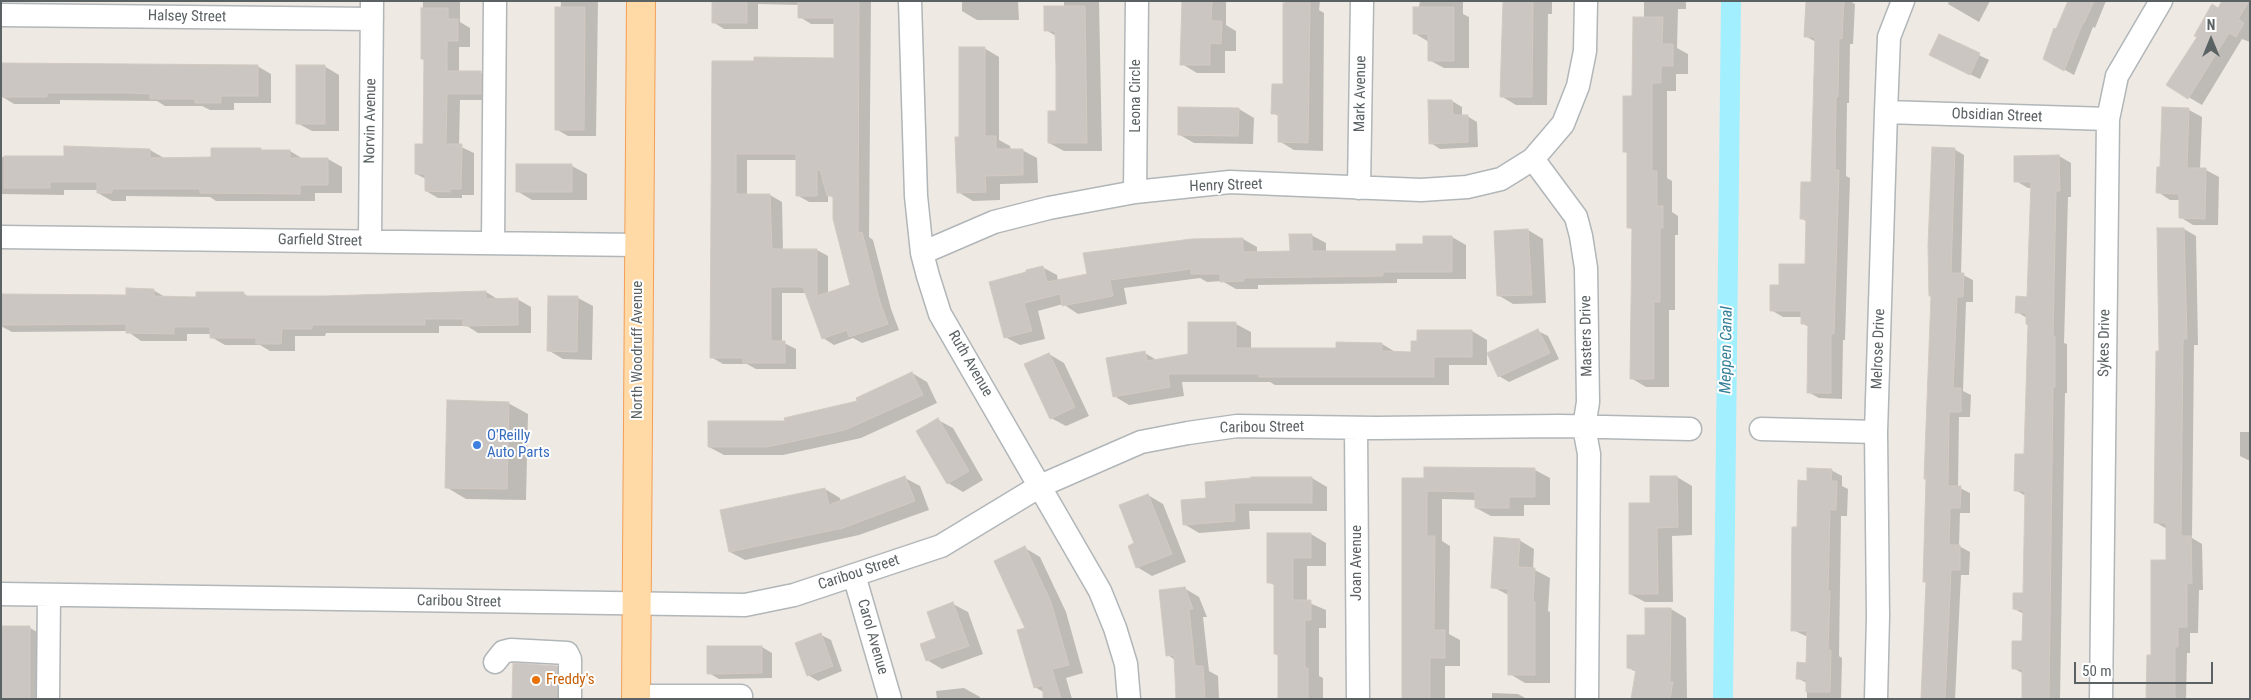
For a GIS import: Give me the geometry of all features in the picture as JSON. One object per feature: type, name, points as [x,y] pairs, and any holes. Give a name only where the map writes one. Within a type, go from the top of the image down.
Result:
[{"type":"main road","name":"North Woodruff Avenue","points":[[636,697],[641,1]]},
{"type":"street","points":[[493,243],[496,1]]},
{"type":"street","name":"Ruth Avenue","points":[[910,1],[916,196],[922,253],[940,314],[1096,583],[1108,610],[1126,664],[1129,699]]},
{"type":"street","name":"Leona Circle","points":[[1135,192],[1137,1]]},
{"type":"street","name":"Mark Avenue","points":[[1359,188],[1362,1]]},
{"type":"street","points":[[1533,159],[1563,124],[1578,86],[1585,51],[1586,1]]},
{"type":"street","name":"Melrose Drive","points":[[1876,699],[1878,616],[1876,432],[1886,112],[1889,37],[1903,1]]},
{"type":"street","name":"Sykes Drive","points":[[2101,699],[2108,119],[2117,76],[2161,1]]},
{"type":"street","name":"Halsey Street","points":[[1,14],[372,10]]},
{"type":"street","name":"Norvin Avenue","points":[[370,241],[372,10]]},
{"type":"street","name":"Obsidian Street","points":[[1886,112],[2108,119]]},
{"type":"street","name":"Henry Street","points":[[922,253],[994,222],[1049,208],[1135,192],[1230,182],[1421,190],[1468,187],[1501,179],[1533,159]]},
{"type":"street","name":"Masters Drive","points":[[1533,159],[1576,217],[1586,268],[1588,402],[1584,427],[1589,454],[1586,699]]},
{"type":"street","name":"Garfield Street","points":[[1,238],[370,241],[639,246]]},
{"type":"street","name":"Caribou Street","points":[[1,594],[636,605],[745,605],[794,595],[941,546],[1040,486],[1141,442],[1188,433],[1237,426],[1690,429]]},
{"type":"street","name":"Joan Avenue","points":[[1356,428],[1358,699]]},
{"type":"street","points":[[1761,429],[1876,432]]},
{"type":"street","name":"Carol Avenue","points":[[854,574],[890,699]]},
{"type":"street","points":[[48,699],[49,595]]},
{"type":"street","points":[[495,662],[503,652],[511,650],[568,653],[570,658],[570,699]]},
{"type":"street","points":[[636,697],[741,696]]},
{"type":"building","points":[[712,1],[747,1],[747,23],[712,23]]},
{"type":"building","points":[[798,1],[859,1],[858,233],[862,232],[880,302],[888,324],[849,337],[847,330],[822,339],[803,287],[771,287],[771,341],[785,341],[785,363],[743,363],[743,358],[710,358],[712,61],[754,61],[754,57],[834,58],[834,18],[798,18]],"holes":[[[736,154],[796,154],[796,196],[817,196],[817,170],[820,170],[827,196],[833,196],[833,219],[850,285],[817,296],[817,249],[772,249],[770,194],[736,194]]]},
{"type":"building","points":[[1182,1],[1212,2],[1211,21],[1222,21],[1221,44],[1210,43],[1210,65],[1180,65]]},
{"type":"building","points":[[1503,1],[1533,1],[1532,97],[1500,97]]},
{"type":"building","points":[[1806,1],[1844,1],[1842,39],[1839,38],[1838,97],[1836,97],[1835,170],[1839,170],[1834,334],[1831,334],[1831,393],[1807,393],[1808,324],[1801,324],[1801,311],[1770,311],[1770,285],[1779,285],[1779,264],[1805,264],[1806,219],[1800,219],[1801,182],[1811,182],[1815,37],[1804,37]]},
{"type":"building","points":[[2068,1],[2094,1],[2083,22],[2064,71],[2043,59],[2054,28],[2056,29]]},
{"type":"building","points":[[2222,1],[2249,1],[2238,19],[2244,23],[2236,37],[2229,33],[2188,99],[2166,85],[2197,37],[2194,36],[2212,4],[2218,8]]},
{"type":"building","points":[[1283,3],[1310,3],[1308,143],[1278,142],[1278,114],[1271,114],[1272,84],[1283,84]]},
{"type":"building","points":[[1044,6],[1085,6],[1087,143],[1048,143],[1048,111],[1056,111],[1055,31],[1044,31]]},
{"type":"building","points":[[555,7],[585,7],[584,130],[555,130]]},
{"type":"building","points":[[1413,7],[1454,7],[1454,61],[1428,61],[1428,34],[1413,34]]},
{"type":"building","points":[[421,8],[448,8],[448,19],[458,19],[458,41],[447,41],[447,71],[481,71],[481,94],[447,94],[446,144],[462,144],[461,189],[450,189],[450,192],[425,191],[425,174],[415,174],[415,144],[423,144],[424,59],[421,59]]},
{"type":"building","points":[[1633,17],[1663,17],[1662,44],[1673,44],[1673,66],[1661,66],[1661,83],[1652,83],[1652,171],[1657,171],[1657,206],[1663,206],[1663,228],[1660,228],[1660,302],[1654,302],[1654,379],[1630,379],[1632,228],[1627,228],[1627,152],[1623,152],[1623,96],[1632,96]]},
{"type":"building","points":[[1939,34],[1980,53],[1970,75],[1929,55]]},
{"type":"building","points":[[959,47],[985,47],[985,136],[996,136],[996,149],[1023,149],[1023,175],[985,176],[986,192],[957,193],[955,137],[959,137]]},
{"type":"building","points":[[1,63],[258,65],[258,96],[221,96],[221,103],[195,103],[195,99],[150,99],[150,94],[131,93],[47,93],[47,97],[1,97]]},
{"type":"building","points":[[296,65],[325,65],[325,124],[296,124]]},
{"type":"building","points":[[1428,100],[1452,100],[1453,115],[1468,115],[1468,142],[1429,144]]},
{"type":"building","points":[[1178,107],[1239,108],[1238,136],[1178,135]]},
{"type":"building","points":[[2162,107],[2189,108],[2187,168],[2206,168],[2205,219],[2179,218],[2179,194],[2156,193],[2157,167],[2160,167]]},
{"type":"building","points":[[64,146],[150,149],[150,158],[211,157],[211,148],[290,150],[290,158],[328,158],[328,185],[300,185],[300,194],[200,193],[200,189],[112,189],[112,193],[97,193],[97,182],[50,182],[50,188],[4,188],[4,156],[64,156]]},
{"type":"building","points":[[1932,147],[1955,148],[1951,273],[1964,273],[1963,297],[1957,297],[1953,388],[1961,388],[1961,412],[1949,412],[1948,486],[1961,486],[1960,508],[1950,508],[1949,545],[1960,545],[1960,570],[1951,570],[1945,699],[1921,699],[1926,582],[1923,582],[1926,479],[1924,479],[1931,296],[1929,296],[1928,246]]},
{"type":"building","points":[[2059,155],[2060,191],[2056,191],[2053,336],[2055,336],[2055,387],[2053,387],[2049,699],[2022,699],[2022,669],[2012,669],[2012,641],[2022,641],[2023,610],[2013,609],[2013,593],[2023,593],[2025,491],[2014,491],[2015,454],[2024,454],[2028,325],[2026,324],[2026,313],[2015,313],[2016,296],[2027,297],[2031,182],[2014,182],[2014,156]]},
{"type":"building","points":[[516,164],[572,164],[572,192],[516,192]]},
{"type":"building","points":[[2157,228],[2184,228],[2187,339],[2183,339],[2181,536],[2191,536],[2192,583],[2187,584],[2187,627],[2178,627],[2178,647],[2175,647],[2175,699],[2146,699],[2147,655],[2151,655],[2151,560],[2166,560],[2166,523],[2154,523],[2156,351],[2159,351]]},
{"type":"building","points":[[1528,229],[1532,295],[1497,296],[1494,231]]},
{"type":"building","points":[[1289,234],[1312,234],[1312,251],[1396,251],[1396,244],[1423,244],[1423,236],[1452,236],[1452,272],[1383,272],[1383,276],[1244,278],[1244,281],[1220,282],[1220,274],[1191,274],[1191,269],[1110,280],[1113,296],[1062,306],[1060,294],[1024,303],[1032,331],[1004,338],[989,282],[1043,266],[1047,282],[1087,274],[1083,253],[1191,239],[1243,238],[1243,252],[1290,251]]},
{"type":"building","points":[[126,288],[154,289],[154,296],[196,297],[196,292],[244,292],[244,296],[325,296],[486,291],[486,299],[518,298],[518,325],[463,326],[463,319],[425,319],[425,325],[312,325],[312,329],[282,329],[281,344],[256,344],[256,338],[210,338],[210,327],[174,327],[174,334],[126,333],[126,324],[1,325],[1,294],[126,295]]},
{"type":"building","points":[[548,296],[578,296],[577,352],[547,351]]},
{"type":"building","points":[[1188,322],[1236,322],[1236,348],[1336,348],[1336,342],[1382,343],[1382,351],[1411,352],[1411,341],[1417,341],[1417,330],[1472,330],[1472,357],[1434,357],[1434,377],[1259,377],[1259,374],[1168,374],[1170,387],[1113,397],[1106,358],[1145,351],[1147,361],[1188,354]]},
{"type":"building","points":[[1538,329],[1550,353],[1498,377],[1487,353]]},
{"type":"building","points":[[1049,353],[1075,407],[1050,419],[1024,364]]},
{"type":"building","points":[[912,372],[923,395],[845,430],[767,447],[708,447],[708,421],[785,421],[784,418],[857,401],[856,398]]},
{"type":"building","name":"O'Reilly Auto Parts","points":[[447,400],[509,402],[507,489],[445,488]]},
{"type":"building","points":[[938,418],[969,471],[947,484],[916,431]]},
{"type":"building","points":[[1424,467],[1535,468],[1535,497],[1509,497],[1509,508],[1475,508],[1475,492],[1427,491],[1427,536],[1435,536],[1434,630],[1445,630],[1445,658],[1430,658],[1430,699],[1402,699],[1402,478],[1424,478]]},
{"type":"building","points":[[1807,468],[1832,469],[1831,481],[1837,481],[1836,510],[1830,510],[1828,650],[1831,650],[1830,692],[1806,692],[1806,679],[1796,679],[1797,662],[1806,663],[1807,631],[1791,631],[1792,527],[1797,527],[1798,480],[1807,481]]},
{"type":"building","points":[[905,476],[915,501],[843,528],[729,552],[720,510],[825,488],[829,505]]},
{"type":"building","points":[[1650,476],[1677,476],[1678,527],[1657,528],[1658,594],[1629,594],[1629,503],[1650,503]]},
{"type":"building","points":[[1251,477],[1312,477],[1312,503],[1234,503],[1235,521],[1183,525],[1181,500],[1206,498],[1205,482]]},
{"type":"building","points":[[1148,494],[1172,554],[1136,568],[1128,546],[1134,543],[1119,505]]},
{"type":"building","points":[[1267,533],[1311,533],[1311,558],[1293,558],[1293,600],[1311,600],[1311,620],[1305,620],[1305,668],[1308,668],[1308,699],[1278,699],[1278,654],[1274,654],[1274,583],[1267,583]]},
{"type":"building","points":[[1494,537],[1520,539],[1518,567],[1535,568],[1533,602],[1535,602],[1535,675],[1508,675],[1508,589],[1491,588]]},
{"type":"building","points":[[1025,546],[1051,602],[1069,665],[1052,669],[1061,699],[1043,699],[1043,685],[1034,688],[1017,630],[1025,628],[994,561]]},
{"type":"building","points":[[1185,587],[1193,609],[1189,609],[1195,666],[1203,666],[1205,699],[1176,699],[1174,655],[1166,656],[1159,590]]},
{"type":"building","points":[[953,602],[969,646],[926,661],[920,644],[936,638],[927,612]]},
{"type":"building","points":[[1645,608],[1671,608],[1670,682],[1673,682],[1670,699],[1631,699],[1636,669],[1627,668],[1627,635],[1645,635]]},
{"type":"building","points":[[1,626],[30,626],[30,699],[1,699]]},
{"type":"building","points":[[821,633],[833,666],[807,676],[795,643]]},
{"type":"building","points":[[707,646],[762,646],[762,673],[707,674]]},
{"type":"building","name":"Freddy's","points":[[513,663],[557,666],[557,699],[512,699]]},
{"type":"waterway","name":"Meppen Canal","points":[[1723,699],[1731,1]]},
{"type":"place","name":"O'Reilly Auto Parts","points":[[477,445]]},
{"type":"place","name":"Freddy's","points":[[536,680]]}]
